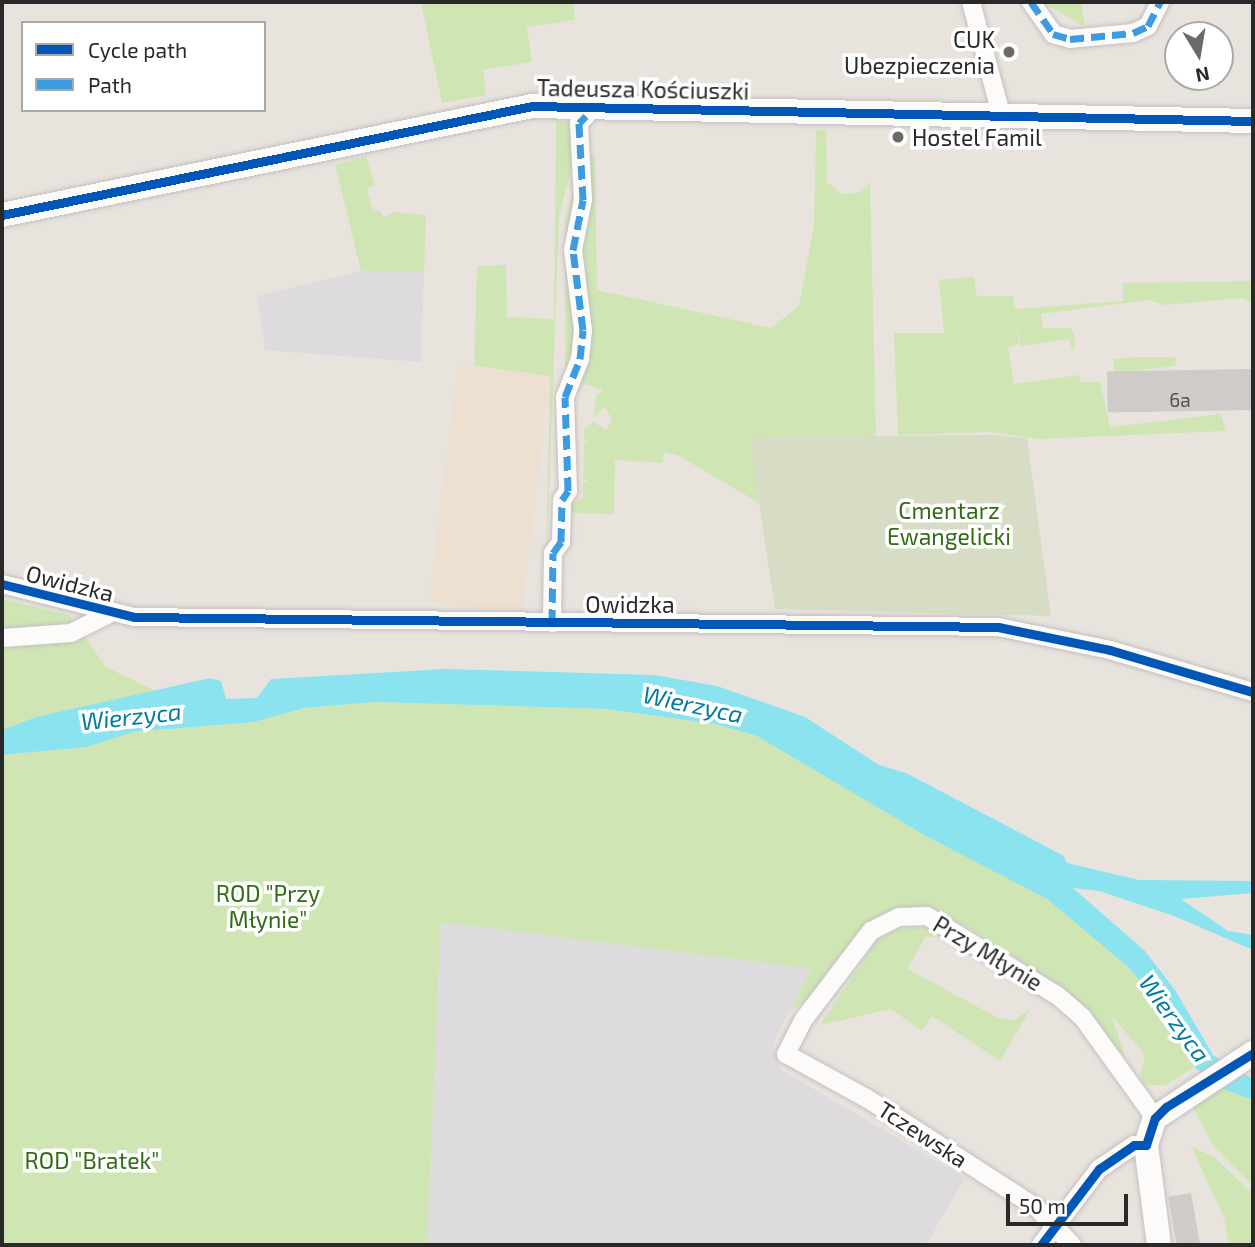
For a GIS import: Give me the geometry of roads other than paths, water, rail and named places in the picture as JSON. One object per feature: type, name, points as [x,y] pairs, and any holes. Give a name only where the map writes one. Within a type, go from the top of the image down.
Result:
[{"type":"street","points":[[971,2],[1001,114]]},
{"type":"street","points":[[1031,2],[1053,34],[1070,39],[1133,33],[1148,26],[1160,2]]},
{"type":"street","name":"Tadeusza Kościuszki","points":[[2,215],[532,106],[1253,121]]},
{"type":"street","points":[[552,623],[553,553],[561,542],[562,500],[568,491],[565,397],[580,359],[583,330],[573,250],[583,200],[579,123],[586,116]]},
{"type":"street","name":"Owidzka","points":[[2,584],[109,614],[552,623],[998,627],[1110,650],[1253,692]]},
{"type":"street","points":[[2,638],[71,633],[109,614]]},
{"type":"street","name":"Przy Młynie","points":[[786,1054],[859,942],[899,917],[928,916],[1058,996],[1083,1018],[1155,1118]]},
{"type":"street","name":"Tczewska","points":[[786,1054],[866,1098],[1054,1223],[1072,1245]]},
{"type":"street","points":[[1159,1245],[1146,1145],[1155,1118],[1192,1089],[1248,1057]]},
{"type":"street","points":[[1041,1245],[1054,1223],[1116,1155],[1134,1144],[1146,1145]]},
{"type":"water","name":"Wierzyca","points":[[445,669],[655,675],[717,686],[805,717],[879,765],[906,773],[1064,856],[1067,863],[1139,880],[1253,881],[1253,893],[1181,899],[1228,931],[1253,935],[1253,950],[1174,916],[1099,891],[1073,888],[1145,951],[1175,990],[1213,1055],[1253,1079],[1253,1100],[1221,1088],[1194,1067],[1156,999],[1128,967],[1047,899],[926,836],[757,736],[715,724],[606,709],[376,702],[304,708],[254,722],[133,732],[87,747],[2,755],[2,730],[36,717],[210,678],[221,681],[226,699],[257,698],[271,679]]},
{"type":"place","name":"CUK Ubezpieczenia","points":[[1009,52]]},
{"type":"place","name":"Hostel Famil","points":[[898,137]]},
{"type":"park label","name":"Cmentarz Ewangelicki","points":[[949,523]]},
{"type":"park label","name":"ROD \"Przy Młynie\"","points":[[268,906]]},
{"type":"park label","name":"ROD \"Bratek\"","points":[[92,1160]]}]
